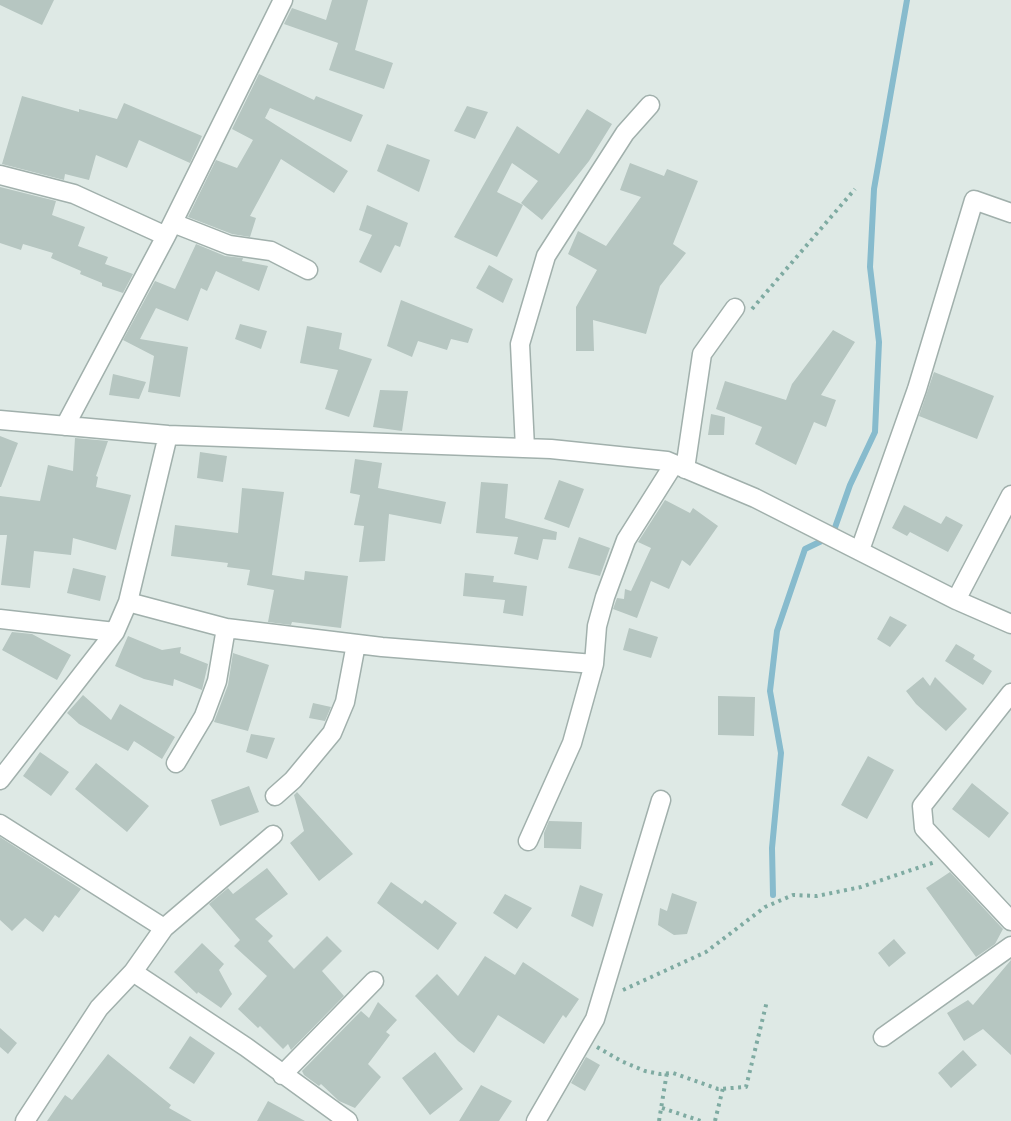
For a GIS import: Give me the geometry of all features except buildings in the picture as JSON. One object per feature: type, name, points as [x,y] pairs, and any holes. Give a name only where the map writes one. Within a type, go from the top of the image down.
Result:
[{"type":"street","points":[[65,426],[170,229],[283,0]]},
{"type":"street","points":[[525,448],[520,344],[546,256],[568,217],[602,172],[625,133],[650,105]]},
{"type":"street","points":[[0,176],[74,194],[170,229],[229,245],[271,251],[308,270]]},
{"type":"street","points":[[860,550],[917,389],[974,200],[1011,213]]},
{"type":"street","points":[[528,841],[572,743],[594,664],[597,626],[604,597],[626,540],[680,466],[702,354],[735,308]]},
{"type":"street","points":[[0,420],[168,435],[525,448],[667,461],[755,498],[956,600],[1011,624]]},
{"type":"street","points":[[0,780],[115,632],[129,602],[168,435]]},
{"type":"street","points":[[956,600],[1011,495]]},
{"type":"street","points":[[129,602],[226,628],[356,644],[594,664]]},
{"type":"street","points":[[0,619],[115,632]]},
{"type":"street","points":[[176,763],[204,716],[217,681],[226,628]]},
{"type":"street","points":[[275,796],[293,780],[332,733],[345,702],[356,644]]},
{"type":"street","points":[[1011,693],[922,806],[924,828],[1011,921]]},
{"type":"street","points":[[536,1121],[595,1018],[661,800]]},
{"type":"street","points":[[0,824],[164,928]]},
{"type":"street","points":[[26,1121],[99,1008],[133,972],[164,928],[273,835]]},
{"type":"street","points":[[883,1037],[1011,946]]},
{"type":"street","points":[[133,972],[246,1047],[348,1121]]},
{"type":"street","points":[[282,1075],[374,981]]},
{"type":"path","points":[[735,308],[747,316],[855,189]]},
{"type":"path","points":[[600,1001],[706,952],[765,907],[793,895],[816,896],[861,887],[921,869],[949,856]]},
{"type":"path","points":[[583,1039],[621,1062],[645,1071],[660,1074],[667,1072],[718,1089],[746,1087],[767,1001]]},
{"type":"path","points":[[659,1121],[667,1072]]},
{"type":"path","points":[[715,1121],[723,1088]]},
{"type":"path","points":[[662,1108],[701,1121]]},
{"type":"waterway","points":[[773,895],[772,848],[781,753],[770,691],[777,631],[805,549],[832,536],[850,485],[875,432],[879,342],[870,267],[874,189],[907,0]]}]
